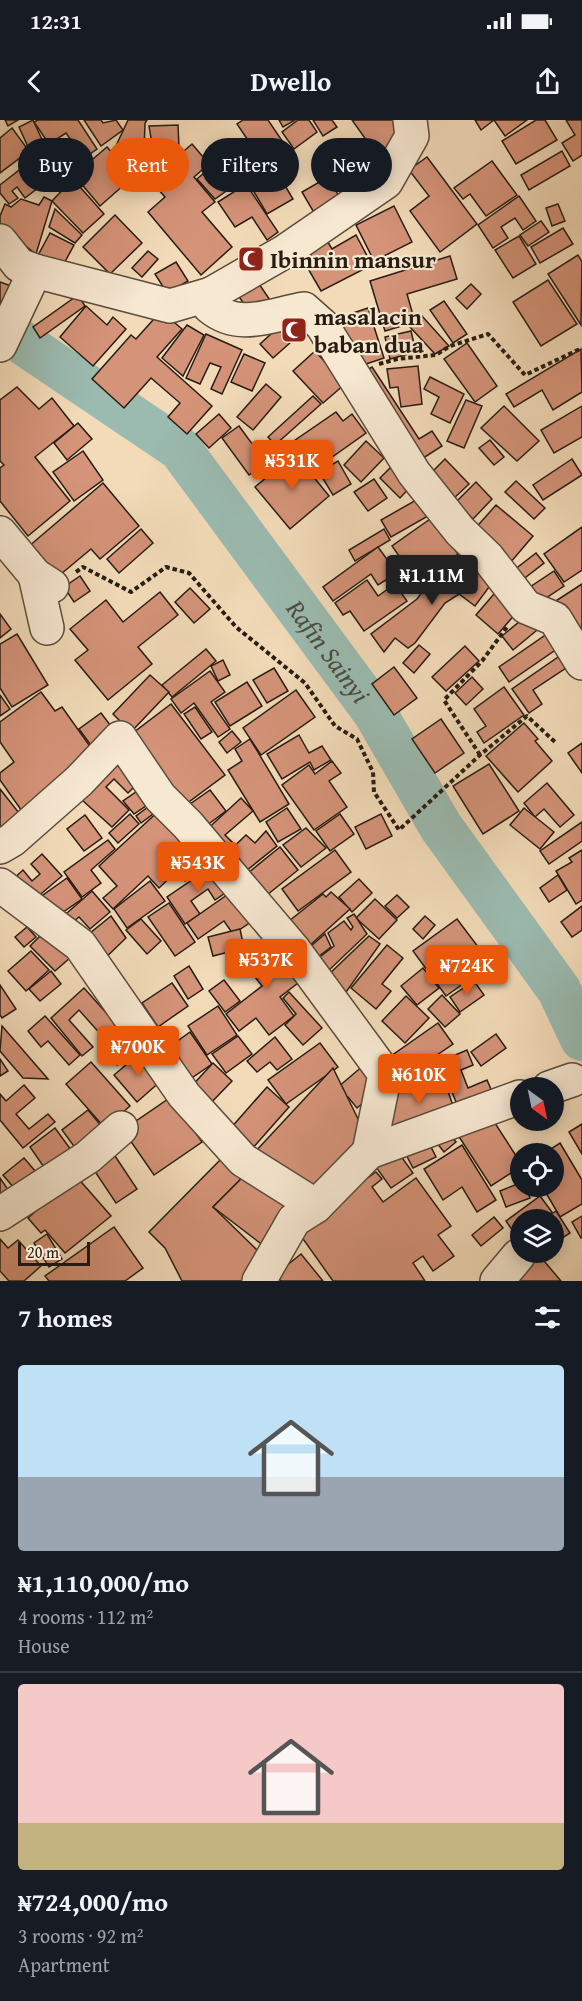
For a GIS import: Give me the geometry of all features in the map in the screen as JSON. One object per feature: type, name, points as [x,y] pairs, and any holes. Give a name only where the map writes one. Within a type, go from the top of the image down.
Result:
[{"type":"street","points":[[0,345],[14,261],[171,306],[211,294],[284,252],[386,182],[412,136],[410,120]]},
{"type":"street","points":[[211,294],[210,307],[223,318],[245,321],[304,309],[322,325],[349,372],[414,473],[460,531],[488,558],[526,607],[555,619],[582,663]]},
{"type":"street","points":[[0,533],[43,580],[47,627]]},
{"type":"street","points":[[0,847],[12,840],[79,781],[120,738],[160,797],[188,825],[294,950],[385,1074],[369,1152]]},
{"type":"street","points":[[0,885],[80,945],[184,1095],[243,1160],[316,1206]]},
{"type":"street","points":[[259,1281],[294,1220],[316,1206],[369,1152],[510,1101]]},
{"type":"street","points":[[0,1214],[88,1157],[121,1128]]},
{"type":"street","points":[[497,1281],[512,1263]]},
{"type":"path","points":[[349,372],[397,359],[436,355],[450,346],[488,334],[525,375],[582,348]]},
{"type":"path","points":[[43,580],[83,567],[131,592],[166,567],[189,573],[236,627],[305,683],[335,726],[357,740],[373,772],[374,792],[399,830],[480,755],[527,716],[555,742]]},
{"type":"path","points":[[480,755],[444,700],[482,661],[498,637],[526,607]]},
{"type":"building","points":[[5,120],[18,120],[8,126]]},
{"type":"building","points":[[33,120],[41,138],[24,138],[19,127]]},
{"type":"building","points":[[38,120],[78,120],[90,138],[70,138],[66,133],[58,138],[45,138],[34,122]]},
{"type":"building","points":[[84,120],[101,120],[103,123],[116,120],[123,130],[112,138],[106,138],[106,142],[101,146]]},
{"type":"building","points":[[128,120],[147,120],[144,138],[120,138]]},
{"type":"building","points":[[243,120],[268,120],[280,138],[246,138],[237,124]]},
{"type":"building","points":[[279,120],[295,120],[283,127]]},
{"type":"building","points":[[298,120],[309,120],[317,132],[299,145],[299,138],[286,138],[282,132]]},
{"type":"building","points":[[313,120],[332,120],[337,127],[323,136]]},
{"type":"building","points":[[352,120],[394,120],[405,136],[392,147],[392,138],[365,138]]},
{"type":"building","points":[[475,120],[494,120],[481,130]]},
{"type":"building","points":[[494,120],[527,120],[505,136]]},
{"type":"building","points":[[536,120],[545,120],[557,140],[516,164],[502,141]]},
{"type":"building","points":[[566,120],[582,120],[582,155],[573,161],[562,143],[575,135]]},
{"type":"building","points":[[178,125],[179,138],[151,138],[149,126]]},
{"type":"building","points":[[12,128],[19,138],[18,159],[0,173],[0,138]]},
{"type":"building","points":[[192,144],[201,155],[201,171],[194,177],[201,185],[201,192],[207,192],[215,202],[202,212],[232,247],[201,275],[148,212],[165,197],[161,192],[189,192],[189,147]]},
{"type":"building","points":[[106,148],[106,192],[116,192],[100,206],[88,192],[94,192],[94,158]]},
{"type":"building","points":[[562,151],[570,166],[529,190],[521,175]]},
{"type":"building","points":[[427,157],[477,224],[440,252],[410,211],[429,196],[409,170]]},
{"type":"building","points":[[492,161],[517,195],[486,216],[470,194],[463,199],[454,188]]},
{"type":"building","points":[[18,171],[18,188],[12,191],[18,198],[9,204],[0,193],[0,185]]},
{"type":"building","points":[[311,187],[311,192],[336,192],[345,207],[320,223],[302,192]]},
{"type":"building","points":[[21,192],[33,192],[25,198]]},
{"type":"building","points":[[61,192],[85,192],[104,214],[83,233],[52,201]]},
{"type":"building","points":[[209,192],[225,192],[215,199]]},
{"type":"building","points":[[234,192],[251,192],[278,232],[267,240],[252,217],[235,227],[218,202]]},
{"type":"building","points":[[254,192],[289,192],[293,199],[267,214]]},
{"type":"building","points":[[519,196],[536,221],[523,230],[515,218],[501,227],[508,238],[493,248],[478,225]]},
{"type":"building","points":[[44,197],[52,201],[36,254],[0,226],[0,216],[5,204],[11,207],[21,199],[39,205]]},
{"type":"building","points":[[558,204],[565,221],[552,226],[546,208]]},
{"type":"building","points":[[394,206],[412,242],[374,261],[356,225]]},
{"type":"building","points":[[55,209],[82,235],[75,243],[49,227]]},
{"type":"building","points":[[115,215],[142,243],[110,274],[83,247]]},
{"type":"building","points":[[541,221],[549,232],[528,246],[520,235]]},
{"type":"building","points":[[563,228],[573,244],[540,263],[531,247]]},
{"type":"building","points":[[50,233],[74,245],[60,271],[36,259]]},
{"type":"building","points":[[323,234],[332,249],[356,235],[372,265],[321,291],[303,260],[311,255],[306,244]]},
{"type":"building","points":[[519,236],[536,264],[513,278],[495,250]]},
{"type":"building","points":[[148,251],[158,259],[142,277],[132,268]]},
{"type":"building","points":[[578,255],[582,262],[581,325],[548,274]]},
{"type":"building","points":[[450,256],[457,279],[407,294],[415,322],[385,331],[370,281]]},
{"type":"building","points":[[176,262],[188,281],[167,293],[155,274]]},
{"type":"building","points":[[255,278],[270,300],[251,314],[235,291]]},
{"type":"building","points":[[548,280],[577,324],[541,346],[513,302]]},
{"type":"building","points":[[0,282],[11,286],[0,310]]},
{"type":"building","points":[[471,284],[481,294],[467,309],[456,298]]},
{"type":"building","points":[[78,295],[85,306],[40,338],[33,327]]},
{"type":"building","points":[[444,301],[467,334],[453,343],[430,310]]},
{"type":"building","points":[[86,306],[107,325],[113,317],[126,329],[93,366],[60,337]]},
{"type":"building","points":[[368,308],[384,358],[351,369],[335,319]]},
{"type":"building","points":[[161,311],[182,329],[157,357],[212,406],[187,434],[168,417],[180,403],[151,378],[124,408],[92,379],[131,335],[136,339]]},
{"type":"building","points":[[295,312],[309,326],[273,358],[260,344]]},
{"type":"building","points":[[422,316],[449,346],[435,354],[410,327]]},
{"type":"building","points":[[187,325],[204,335],[183,376],[162,358]]},
{"type":"building","points":[[411,331],[416,352],[390,359],[385,337]]},
{"type":"building","points":[[206,334],[242,350],[222,394],[211,389],[221,367],[210,363],[200,384],[186,378]]},
{"type":"building","points":[[467,343],[497,386],[475,402],[444,359]]},
{"type":"building","points":[[581,349],[582,392],[553,410],[542,390],[514,407],[506,394]]},
{"type":"building","points":[[315,351],[345,384],[323,403],[293,371]]},
{"type":"building","points":[[244,354],[265,363],[252,391],[231,382]]},
{"type":"building","points":[[418,366],[422,404],[401,407],[398,387],[390,388],[387,369]]},
{"type":"building","points":[[372,367],[419,439],[432,431],[442,446],[414,464],[358,376]]},
{"type":"building","points":[[430,377],[464,394],[450,423],[431,414],[439,397],[424,389]]},
{"type":"building","points":[[266,384],[281,397],[253,430],[237,417]]},
{"type":"building","points":[[17,387],[39,409],[52,398],[74,426],[35,457],[70,501],[28,536],[0,501],[0,468],[4,465],[0,461],[0,400]]},
{"type":"building","points":[[313,396],[321,404],[275,445],[268,437]]},
{"type":"building","points":[[466,400],[482,406],[464,448],[447,441]]},
{"type":"building","points":[[504,406],[539,441],[517,461],[481,428]]},
{"type":"building","points":[[582,406],[582,437],[554,453],[541,430]]},
{"type":"building","points":[[336,412],[343,421],[352,414],[366,433],[311,472],[291,443]]},
{"type":"building","points":[[219,414],[231,428],[209,448],[196,434]]},
{"type":"building","points":[[78,423],[92,439],[67,460],[54,443]]},
{"type":"building","points":[[239,426],[266,463],[249,475],[222,438]]},
{"type":"building","points":[[490,440],[504,457],[494,465],[479,448]]},
{"type":"building","points":[[366,441],[384,458],[361,482],[344,465]]},
{"type":"building","points":[[83,451],[103,480],[74,501],[53,472]]},
{"type":"building","points":[[295,454],[329,496],[290,529],[255,487]]},
{"type":"building","points":[[445,459],[469,484],[452,500],[428,476]]},
{"type":"building","points":[[572,459],[582,475],[543,500],[533,485]]},
{"type":"building","points":[[338,461],[351,484],[333,495],[319,472]]},
{"type":"building","points":[[393,465],[413,484],[400,498],[380,478]]},
{"type":"building","points":[[374,479],[387,498],[368,511],[354,492]]},
{"type":"building","points":[[516,481],[545,508],[534,519],[505,492]]},
{"type":"building","points":[[476,482],[492,499],[473,519],[456,502]]},
{"type":"building","points":[[103,483],[139,526],[100,559],[91,549],[55,579],[28,547]]},
{"type":"building","points":[[418,499],[428,516],[391,537],[381,520]]},
{"type":"building","points":[[496,505],[533,536],[510,563],[473,531]]},
{"type":"building","points":[[433,517],[458,554],[418,583],[392,546]]},
{"type":"building","points":[[582,527],[582,570],[564,582],[544,554]]},
{"type":"building","points":[[141,529],[153,543],[119,573],[107,559]]},
{"type":"building","points":[[384,529],[390,540],[355,561],[349,550]]},
{"type":"building","points":[[378,547],[397,573],[378,585],[371,574],[333,601],[323,587]]},
{"type":"building","points":[[536,553],[544,563],[517,584],[509,574]]},
{"type":"building","points":[[465,562],[492,583],[475,606],[459,594],[445,603],[415,643],[408,648],[395,638],[384,652],[371,634],[417,599],[423,591]]},
{"type":"building","points":[[554,571],[564,586],[531,608],[521,593]]},
{"type":"building","points":[[80,576],[90,591],[74,602],[64,587]]},
{"type":"building","points":[[367,580],[378,596],[395,584],[407,601],[364,631],[350,611],[343,615],[335,603]]},
{"type":"building","points":[[582,584],[582,657],[548,606]]},
{"type":"building","points":[[500,587],[522,606],[498,634],[476,615]]},
{"type":"building","points":[[190,588],[210,609],[194,623],[175,602]]},
{"type":"building","points":[[160,592],[178,615],[138,647],[152,664],[108,700],[75,660],[88,650],[70,629],[106,600],[123,622]]},
{"type":"building","points":[[531,612],[542,626],[513,650],[502,636]]},
{"type":"building","points":[[0,614],[11,629],[0,638]]},
{"type":"building","points":[[557,627],[567,642],[509,682],[499,667]]},
{"type":"building","points":[[17,634],[48,685],[12,707],[0,688],[0,644]]},
{"type":"building","points":[[419,645],[430,654],[414,673],[403,663]]},
{"type":"building","points":[[465,646],[479,661],[446,691],[432,677]]},
{"type":"building","points":[[206,649],[216,661],[172,697],[162,685]]},
{"type":"building","points":[[561,655],[569,666],[533,690],[542,704],[529,713],[512,689]]},
{"type":"building","points":[[223,660],[230,675],[218,681],[211,666]]},
{"type":"building","points":[[394,667],[417,698],[394,715],[372,684]]},
{"type":"building","points":[[274,668],[288,691],[267,703],[253,680]]},
{"type":"building","points":[[210,671],[225,692],[211,702],[230,729],[218,737],[194,703],[181,713],[171,699]]},
{"type":"building","points":[[150,675],[169,692],[131,732],[113,714]]},
{"type":"building","points":[[472,677],[483,689],[466,705],[455,693]]},
{"type":"building","points":[[247,682],[262,706],[230,726],[215,702]]},
{"type":"building","points":[[504,687],[524,715],[484,743],[477,732],[486,726],[474,709]]},
{"type":"building","points":[[296,690],[315,717],[261,755],[243,728]]},
{"type":"building","points":[[41,692],[55,711],[62,707],[99,759],[24,814],[0,780],[0,773],[14,762],[0,742],[0,722]]},
{"type":"building","points":[[0,695],[10,709],[0,716]]},
{"type":"building","points":[[171,704],[225,775],[178,810],[125,739]]},
{"type":"building","points":[[195,707],[212,732],[201,739],[184,714]]},
{"type":"building","points":[[101,713],[120,738],[98,755],[79,729]]},
{"type":"building","points":[[441,719],[464,753],[435,773],[412,739]]},
{"type":"building","points":[[524,723],[538,739],[535,741],[552,761],[518,792],[486,756]]},
{"type":"building","points":[[232,731],[241,742],[227,753],[219,742]]},
{"type":"building","points":[[299,735],[309,753],[322,746],[331,760],[314,770],[310,762],[282,779],[267,754]]},
{"type":"building","points":[[250,739],[289,804],[260,822],[228,770],[242,761],[235,749]]},
{"type":"building","points":[[582,743],[582,773],[568,753]]},
{"type":"building","points":[[111,751],[141,780],[128,793],[114,779],[106,787],[129,810],[112,827],[72,791]]},
{"type":"building","points":[[332,761],[341,773],[329,781],[347,807],[314,830],[282,785],[309,765],[315,774]]},
{"type":"building","points":[[489,764],[519,811],[483,834],[453,786]]},
{"type":"building","points":[[547,783],[574,815],[560,827],[544,809],[535,817],[524,803]]},
{"type":"building","points":[[146,785],[156,799],[134,814],[123,801]]},
{"type":"building","points":[[0,789],[23,818],[0,834]]},
{"type":"building","points":[[210,790],[226,811],[199,831],[183,809]]},
{"type":"building","points":[[241,798],[253,811],[225,835],[234,844],[220,855],[202,834]]},
{"type":"building","points":[[156,801],[161,808],[141,823],[136,816]]},
{"type":"building","points":[[163,807],[210,858],[185,881],[176,872],[159,888],[148,876],[113,909],[103,898],[117,886],[99,866]]},
{"type":"building","points":[[287,808],[301,829],[278,842],[266,822]]},
{"type":"building","points":[[524,808],[554,832],[540,849],[510,825]]},
{"type":"building","points":[[130,814],[139,824],[118,843],[109,833]]},
{"type":"building","points":[[340,814],[354,834],[330,851],[316,831]]},
{"type":"building","points":[[381,814],[392,836],[366,849],[355,827]]},
{"type":"building","points":[[85,815],[102,838],[84,851],[67,829]]},
{"type":"building","points":[[582,822],[582,841],[549,864],[540,851]]},
{"type":"building","points":[[306,828],[326,848],[301,867],[283,845]]},
{"type":"building","points":[[266,831],[277,846],[241,875],[222,858],[246,835],[255,843]]},
{"type":"building","points":[[108,840],[115,849],[91,870],[101,883],[82,897],[64,872]]},
{"type":"building","points":[[280,847],[298,870],[262,899],[243,877]]},
{"type":"building","points":[[335,850],[351,872],[298,911],[282,889]]},
{"type":"building","points":[[582,850],[582,900],[576,904],[556,871],[572,862],[569,858]]},
{"type":"building","points":[[42,854],[62,876],[29,904],[10,882],[23,870],[32,881],[40,874],[31,864]]},
{"type":"building","points":[[214,865],[231,889],[215,900],[208,889],[191,901],[200,914],[185,924],[167,897]]},
{"type":"building","points":[[558,875],[567,890],[549,902],[540,888]]},
{"type":"building","points":[[67,878],[82,899],[50,921],[36,900]]},
{"type":"building","points":[[359,879],[372,893],[352,912],[339,897]]},
{"type":"building","points":[[150,881],[165,901],[127,928],[114,909]]},
{"type":"building","points":[[234,890],[254,920],[233,934],[224,921],[198,939],[187,923]]},
{"type":"building","points":[[92,891],[110,912],[90,929],[79,917],[66,928],[59,920]]},
{"type":"building","points":[[331,892],[350,909],[308,947],[284,925],[323,894],[326,897]]},
{"type":"building","points":[[397,895],[409,907],[397,918],[385,906]]},
{"type":"building","points":[[375,899],[397,920],[379,939],[356,918]]},
{"type":"building","points":[[169,903],[195,942],[175,956],[148,917]]},
{"type":"building","points":[[582,906],[582,930],[572,937],[561,922]]},
{"type":"building","points":[[354,914],[367,934],[327,972],[316,960],[334,946],[328,933],[344,921],[351,930],[353,927],[347,918]]},
{"type":"building","points":[[111,916],[126,938],[101,962],[84,938]]},
{"type":"building","points":[[425,916],[435,925],[423,939],[413,929]]},
{"type":"building","points":[[141,919],[161,941],[147,954],[126,930]]},
{"type":"building","points":[[457,919],[491,964],[446,996],[413,951]]},
{"type":"building","points":[[27,927],[36,937],[24,947],[15,937]]},
{"type":"building","points":[[240,929],[244,948],[213,956],[208,937]]},
{"type":"building","points":[[45,931],[71,957],[55,971],[30,946]]},
{"type":"building","points":[[325,934],[331,947],[319,956],[311,946]]},
{"type":"building","points":[[369,936],[380,944],[344,995],[324,979]]},
{"type":"building","points":[[268,938],[302,980],[280,997],[294,1016],[269,1035],[256,1018],[239,1031],[226,1014],[262,986],[241,959]]},
{"type":"building","points":[[387,945],[403,958],[382,984],[391,991],[376,1009],[351,988]]},
{"type":"building","points":[[31,951],[49,970],[26,991],[8,971]]},
{"type":"building","points":[[189,966],[203,989],[188,999],[174,976]]},
{"type":"building","points":[[423,968],[439,988],[417,1005],[401,986]]},
{"type":"building","points":[[51,971],[61,984],[40,1001],[29,989]]},
{"type":"building","points":[[224,980],[240,1001],[225,1012],[209,991]]},
{"type":"building","points":[[474,981],[484,995],[460,1012],[450,997]]},
{"type":"building","points":[[172,983],[188,1006],[158,1027],[142,1003]]},
{"type":"building","points":[[0,985],[16,1009],[2,1018],[0,1015]]},
{"type":"building","points":[[84,988],[117,1025],[103,1037],[79,1010],[69,1020],[93,1047],[82,1056],[51,1018]]},
{"type":"building","points":[[289,992],[322,1028],[303,1045],[285,1025],[296,1014],[283,998]]},
{"type":"building","points":[[442,995],[460,1014],[445,1027],[428,1009]]},
{"type":"building","points":[[406,996],[429,1018],[405,1043],[382,1021]]},
{"type":"building","points":[[218,1006],[237,1035],[207,1055],[188,1026]]},
{"type":"building","points":[[45,1016],[80,1055],[69,1065],[48,1041],[41,1047],[28,1031]]},
{"type":"building","points":[[438,1023],[453,1044],[415,1070],[410,1063],[394,1075],[384,1061]]},
{"type":"building","points":[[2,1026],[48,1079],[23,1078],[0,1051]]},
{"type":"building","points":[[119,1029],[135,1054],[117,1065],[101,1040]]},
{"type":"building","points":[[190,1032],[212,1064],[183,1084],[161,1053]]},
{"type":"building","points":[[496,1034],[506,1048],[481,1066],[471,1052]]},
{"type":"building","points":[[238,1036],[252,1054],[226,1073],[212,1054]]},
{"type":"building","points":[[275,1037],[292,1059],[277,1070],[270,1062],[257,1072],[247,1061]]},
{"type":"building","points":[[320,1043],[338,1067],[286,1104],[268,1080]]},
{"type":"building","points":[[467,1050],[473,1065],[461,1070],[468,1088],[487,1080],[494,1096],[460,1111],[439,1062]]},
{"type":"building","points":[[140,1053],[162,1080],[137,1102],[114,1075]]},
{"type":"building","points":[[0,1059],[8,1071],[0,1076]]},
{"type":"building","points":[[91,1062],[130,1106],[105,1128],[66,1084]]},
{"type":"building","points":[[213,1063],[232,1081],[207,1107],[188,1090]]},
{"type":"building","points":[[364,1065],[373,1076],[376,1092],[357,1108],[348,1097],[328,1114],[334,1120],[320,1133],[305,1115]]},
{"type":"building","points":[[333,1068],[366,1135],[308,1199],[255,1152]]},
{"type":"building","points":[[443,1076],[455,1112],[395,1133],[383,1098]]},
{"type":"building","points":[[24,1085],[35,1098],[16,1114],[29,1129],[48,1114],[55,1122],[23,1148],[0,1120],[0,1094],[6,1101]]},
{"type":"building","points":[[267,1087],[289,1107],[252,1149],[230,1129]]},
{"type":"building","points":[[171,1097],[202,1142],[154,1175],[123,1130]]},
{"type":"building","points":[[88,1110],[103,1128],[76,1149],[62,1130]]},
{"type":"building","points":[[469,1119],[477,1130],[493,1120],[510,1146],[510,1174],[491,1186],[454,1129]]},
{"type":"building","points":[[582,1124],[582,1154],[569,1132]]},
{"type":"building","points":[[55,1128],[74,1154],[48,1173],[30,1147]]},
{"type":"building","points":[[445,1128],[456,1142],[444,1152],[433,1138]]},
{"type":"building","points":[[424,1133],[436,1157],[413,1168],[401,1145]]},
{"type":"building","points":[[393,1145],[413,1173],[391,1188],[371,1160]]},
{"type":"building","points":[[462,1145],[496,1200],[477,1212],[462,1187],[443,1200],[424,1169]]},
{"type":"building","points":[[564,1150],[582,1180],[582,1204],[564,1215],[564,1209],[555,1209],[548,1197],[564,1197]]},
{"type":"building","points":[[113,1153],[137,1189],[116,1203],[92,1167]]},
{"type":"building","points":[[24,1158],[41,1178],[20,1195],[3,1175]]},
{"type":"building","points":[[222,1158],[242,1178],[213,1207],[259,1252],[244,1281],[182,1281],[165,1248],[149,1232]]},
{"type":"building","points":[[243,1172],[292,1212],[264,1246],[213,1207],[242,1178]]},
{"type":"building","points":[[376,1172],[382,1179],[372,1187],[383,1202],[416,1178],[451,1226],[438,1235],[454,1256],[433,1271],[423,1256],[413,1263],[425,1281],[333,1281],[296,1229]]},
{"type":"building","points":[[76,1176],[111,1216],[65,1253],[45,1230],[41,1233],[28,1218]]},
{"type":"building","points":[[0,1178],[13,1197],[0,1206]]},
{"type":"building","points":[[510,1187],[510,1197],[530,1198],[506,1207],[500,1191]]},
{"type":"building","points":[[541,1197],[550,1209],[522,1209]]},
{"type":"building","points":[[582,1216],[582,1237],[581,1238],[572,1222]]},
{"type":"building","points":[[494,1217],[503,1228],[481,1246],[472,1235]]},
{"type":"building","points":[[564,1224],[570,1233],[564,1237]]},
{"type":"building","points":[[114,1227],[143,1268],[125,1281],[49,1281],[45,1276]]},
{"type":"building","points":[[47,1234],[62,1259],[49,1267],[34,1243]]},
{"type":"building","points":[[0,1239],[8,1248],[18,1240],[41,1266],[24,1281],[9,1281],[0,1271]]},
{"type":"building","points":[[301,1254],[323,1281],[281,1281],[275,1275]]},
{"type":"building","points":[[529,1263],[546,1263],[561,1281],[508,1281]]},
{"type":"waterway","name":"Rafin Sainyi","points":[[0,337],[14,337],[180,449],[375,713],[441,827],[559,990],[582,1039]]},
{"type":"place","name":"Ibinnin mansur","points":[[251,259]]},
{"type":"place","name":"masalacin baban dua","points":[[294,330]]}]
